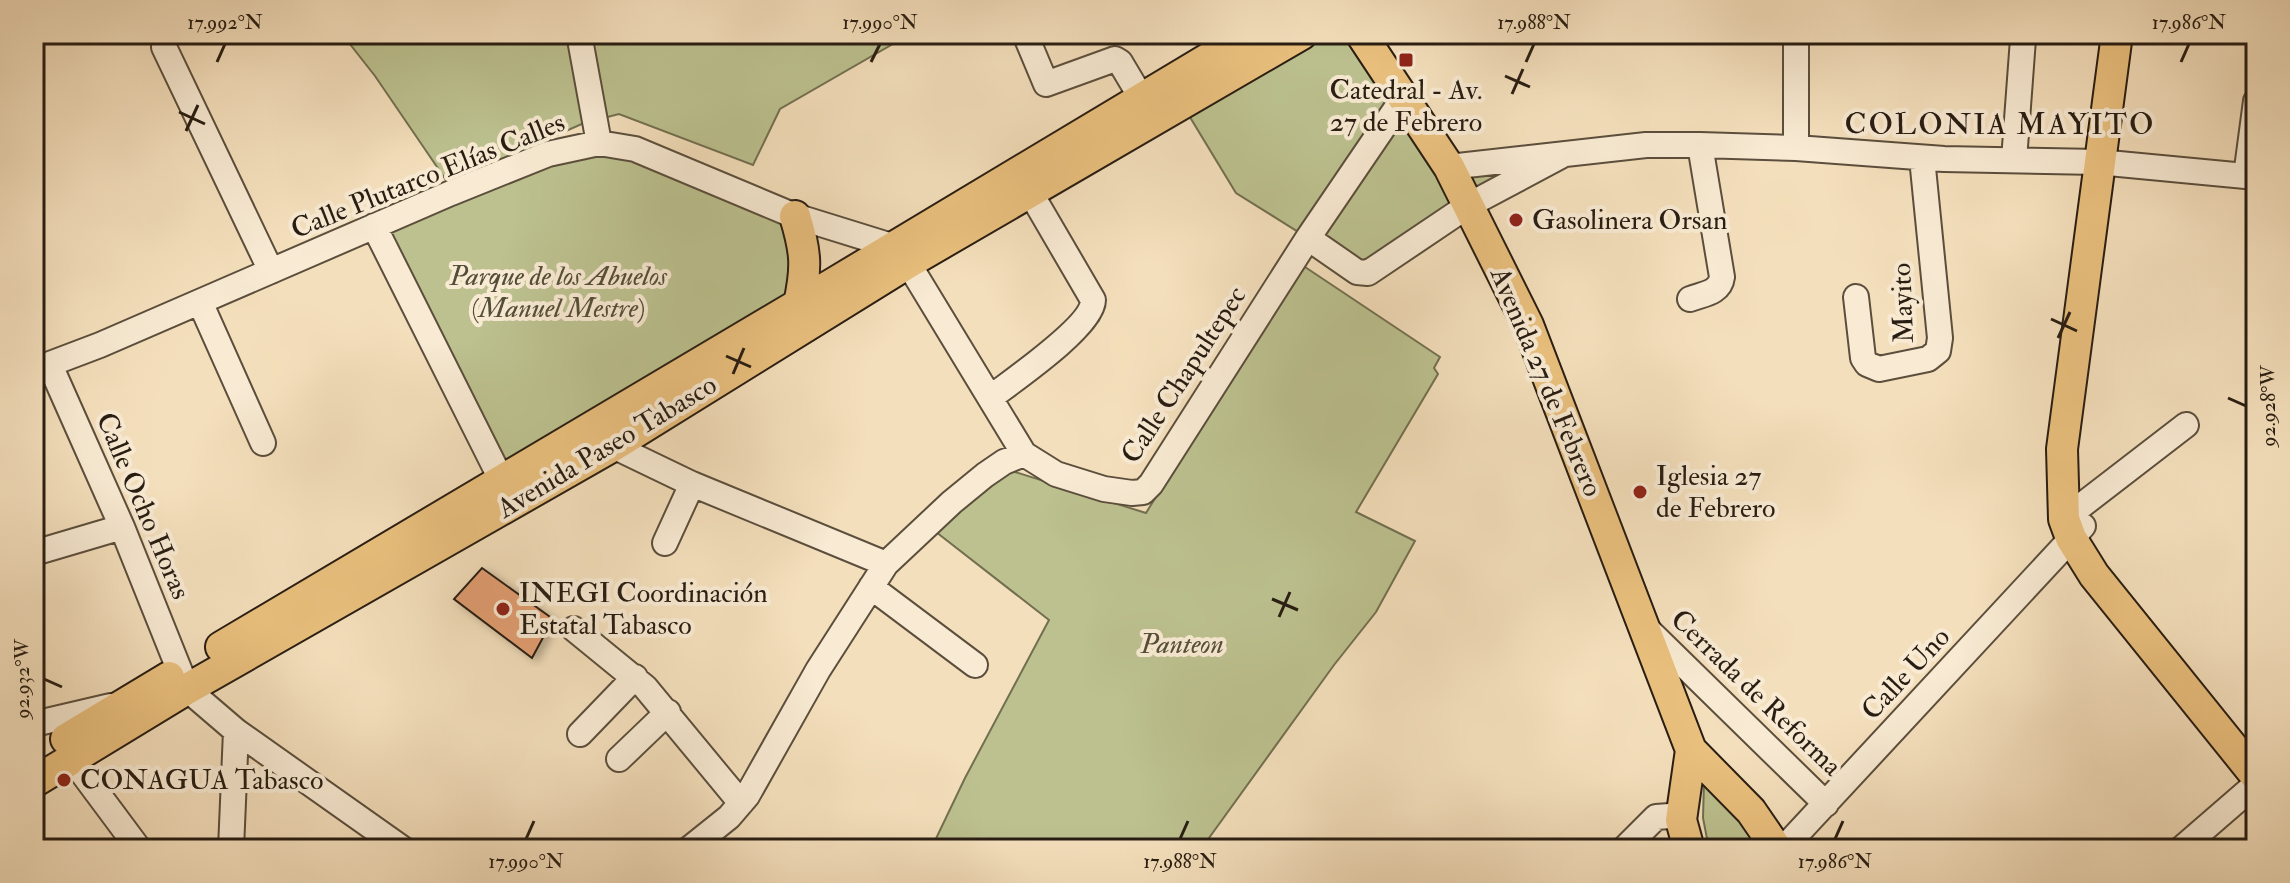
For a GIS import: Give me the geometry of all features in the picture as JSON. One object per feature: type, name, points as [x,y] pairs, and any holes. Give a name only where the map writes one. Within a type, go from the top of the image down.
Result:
[{"type":"main road","name":"Avenida Paseo Tabasco","points":[[51,757],[183,680],[613,446],[1142,99],[1249,34]]},
{"type":"main road","name":"Avenida Paseo Tabasco","points":[[34,782],[51,757],[121,704],[183,680],[501,479],[799,304],[1030,192],[1302,34]]},
{"type":"main road","name":"Avenida 27 de Febrero","points":[[1361,34],[1449,167],[1528,325],[1691,750],[1751,811],[1780,848]]},
{"type":"main road","points":[[2106,163],[2117,34]]},
{"type":"main road","points":[[2133,34],[2106,163],[2062,449],[2074,523],[2111,597],[2256,776]]},
{"type":"main road","points":[[795,216],[804,246],[806,272],[799,304]]},
{"type":"main road","points":[[2074,523],[2256,752]]},
{"type":"main road","points":[[45,721],[51,757]]},
{"type":"main road","name":"Avenida 27 de Febrero","points":[[1685,835],[1691,750]]},
{"type":"street","points":[[579,34],[599,143]]},
{"type":"street","points":[[1025,34],[1046,84],[1115,59],[1120,62],[1142,99]]},
{"type":"street","points":[[1796,34],[1796,148]]},
{"type":"street","points":[[2014,160],[2023,39]]},
{"type":"street","points":[[164,47],[271,271]]},
{"type":"street","name":"Calle Chapultepec","points":[[902,255],[1024,454],[1039,465],[1075,482],[1132,493],[1143,492],[1404,97]]},
{"type":"street","points":[[1449,167],[1633,146],[1700,145],[1796,148],[1922,158],[2106,163],[2251,176],[2256,101]]},
{"type":"street","name":"Calle Plutarco Elías Calles","points":[[42,368],[548,154],[599,143],[635,149],[795,216],[902,255]]},
{"type":"street","points":[[1690,299],[1716,290],[1722,277],[1700,145]]},
{"type":"street","points":[[1308,238],[1357,272],[1368,273],[1469,205],[1561,156]]},
{"type":"street","name":"Mayito","points":[[1856,297],[1863,358],[1867,364],[1877,369],[1894,366],[1928,359],[1938,351],[1940,338],[1922,158]]},
{"type":"street","points":[[990,398],[1075,331],[1093,307],[1093,300],[1030,192]]},
{"type":"street","points":[[374,226],[501,479]]},
{"type":"street","points":[[200,302],[263,443]]},
{"type":"street","name":"Calle Ocho Horas","points":[[42,368],[122,527],[183,680],[236,731],[378,841],[403,849]]},
{"type":"street","name":"Calle Uno","points":[[1780,848],[1826,804],[2074,523],[2186,425]]},
{"type":"street","points":[[613,446],[692,484],[886,564]]},
{"type":"street","points":[[689,849],[741,803],[818,670],[886,564],[985,475],[1004,462],[1024,454]]},
{"type":"street","points":[[665,543],[692,484]]},
{"type":"street","points":[[34,553],[122,527]]},
{"type":"street","points":[[871,587],[975,665]]},
{"type":"street","name":"Cerrada de Reforma","points":[[1644,625],[1826,804]]},
{"type":"street","points":[[574,629],[635,677],[668,712],[741,803]]},
{"type":"street","points":[[580,734],[635,677]]},
{"type":"street","points":[[45,721],[121,704]]},
{"type":"street","points":[[619,759],[668,712]]},
{"type":"street","points":[[231,849],[236,731]]},
{"type":"street","points":[[51,757],[139,849]]},
{"type":"street","points":[[2181,849],[2256,784]]},
{"type":"street","points":[[1624,849],[1656,817],[1670,816],[1685,835]]},
{"type":"green space","points":[[342,34],[897,34],[898,41],[780,109],[753,165],[619,114],[584,123],[448,183],[375,76]]},
{"type":"green space","points":[[1302,34],[1360,34],[1449,167],[1561,156],[1376,269],[1308,238],[1236,193],[1182,104]]},
{"type":"green space","name":"Parque de los Abuelos (Manuel Mestre)","points":[[599,143],[795,216],[799,304],[501,479],[374,226]]},
{"type":"green space","name":"Panteon","points":[[1299,263],[1440,357],[1434,368],[1438,374],[1356,512],[1415,541],[1376,612],[1201,849],[931,849],[1049,620],[936,532],[1006,472],[1015,472],[1146,513]]},
{"type":"green space","points":[[1704,782],[1743,815],[1765,849],[1709,849],[1703,818]]},
{"type":"building","name":"INEGI Coordinación Estatal Tabasco","points":[[482,568],[553,619],[532,658],[454,599]]},
{"type":"place","name":"Catedral - Av. 27 de Febrero","points":[[1406,60]]},
{"type":"place","name":"Gasolinera Orsan","points":[[1516,220]]},
{"type":"place","name":"Iglesia 27 de Febrero","points":[[1640,492]]},
{"type":"place","name":"INEGI Coordinación Estatal Tabasco","points":[[503,609]]},
{"type":"place","name":"CONAGUA Tabasco","points":[[64,780]]},
{"type":"district","name":"COLONIA MAYITO","points":[[2000,124]]}]
